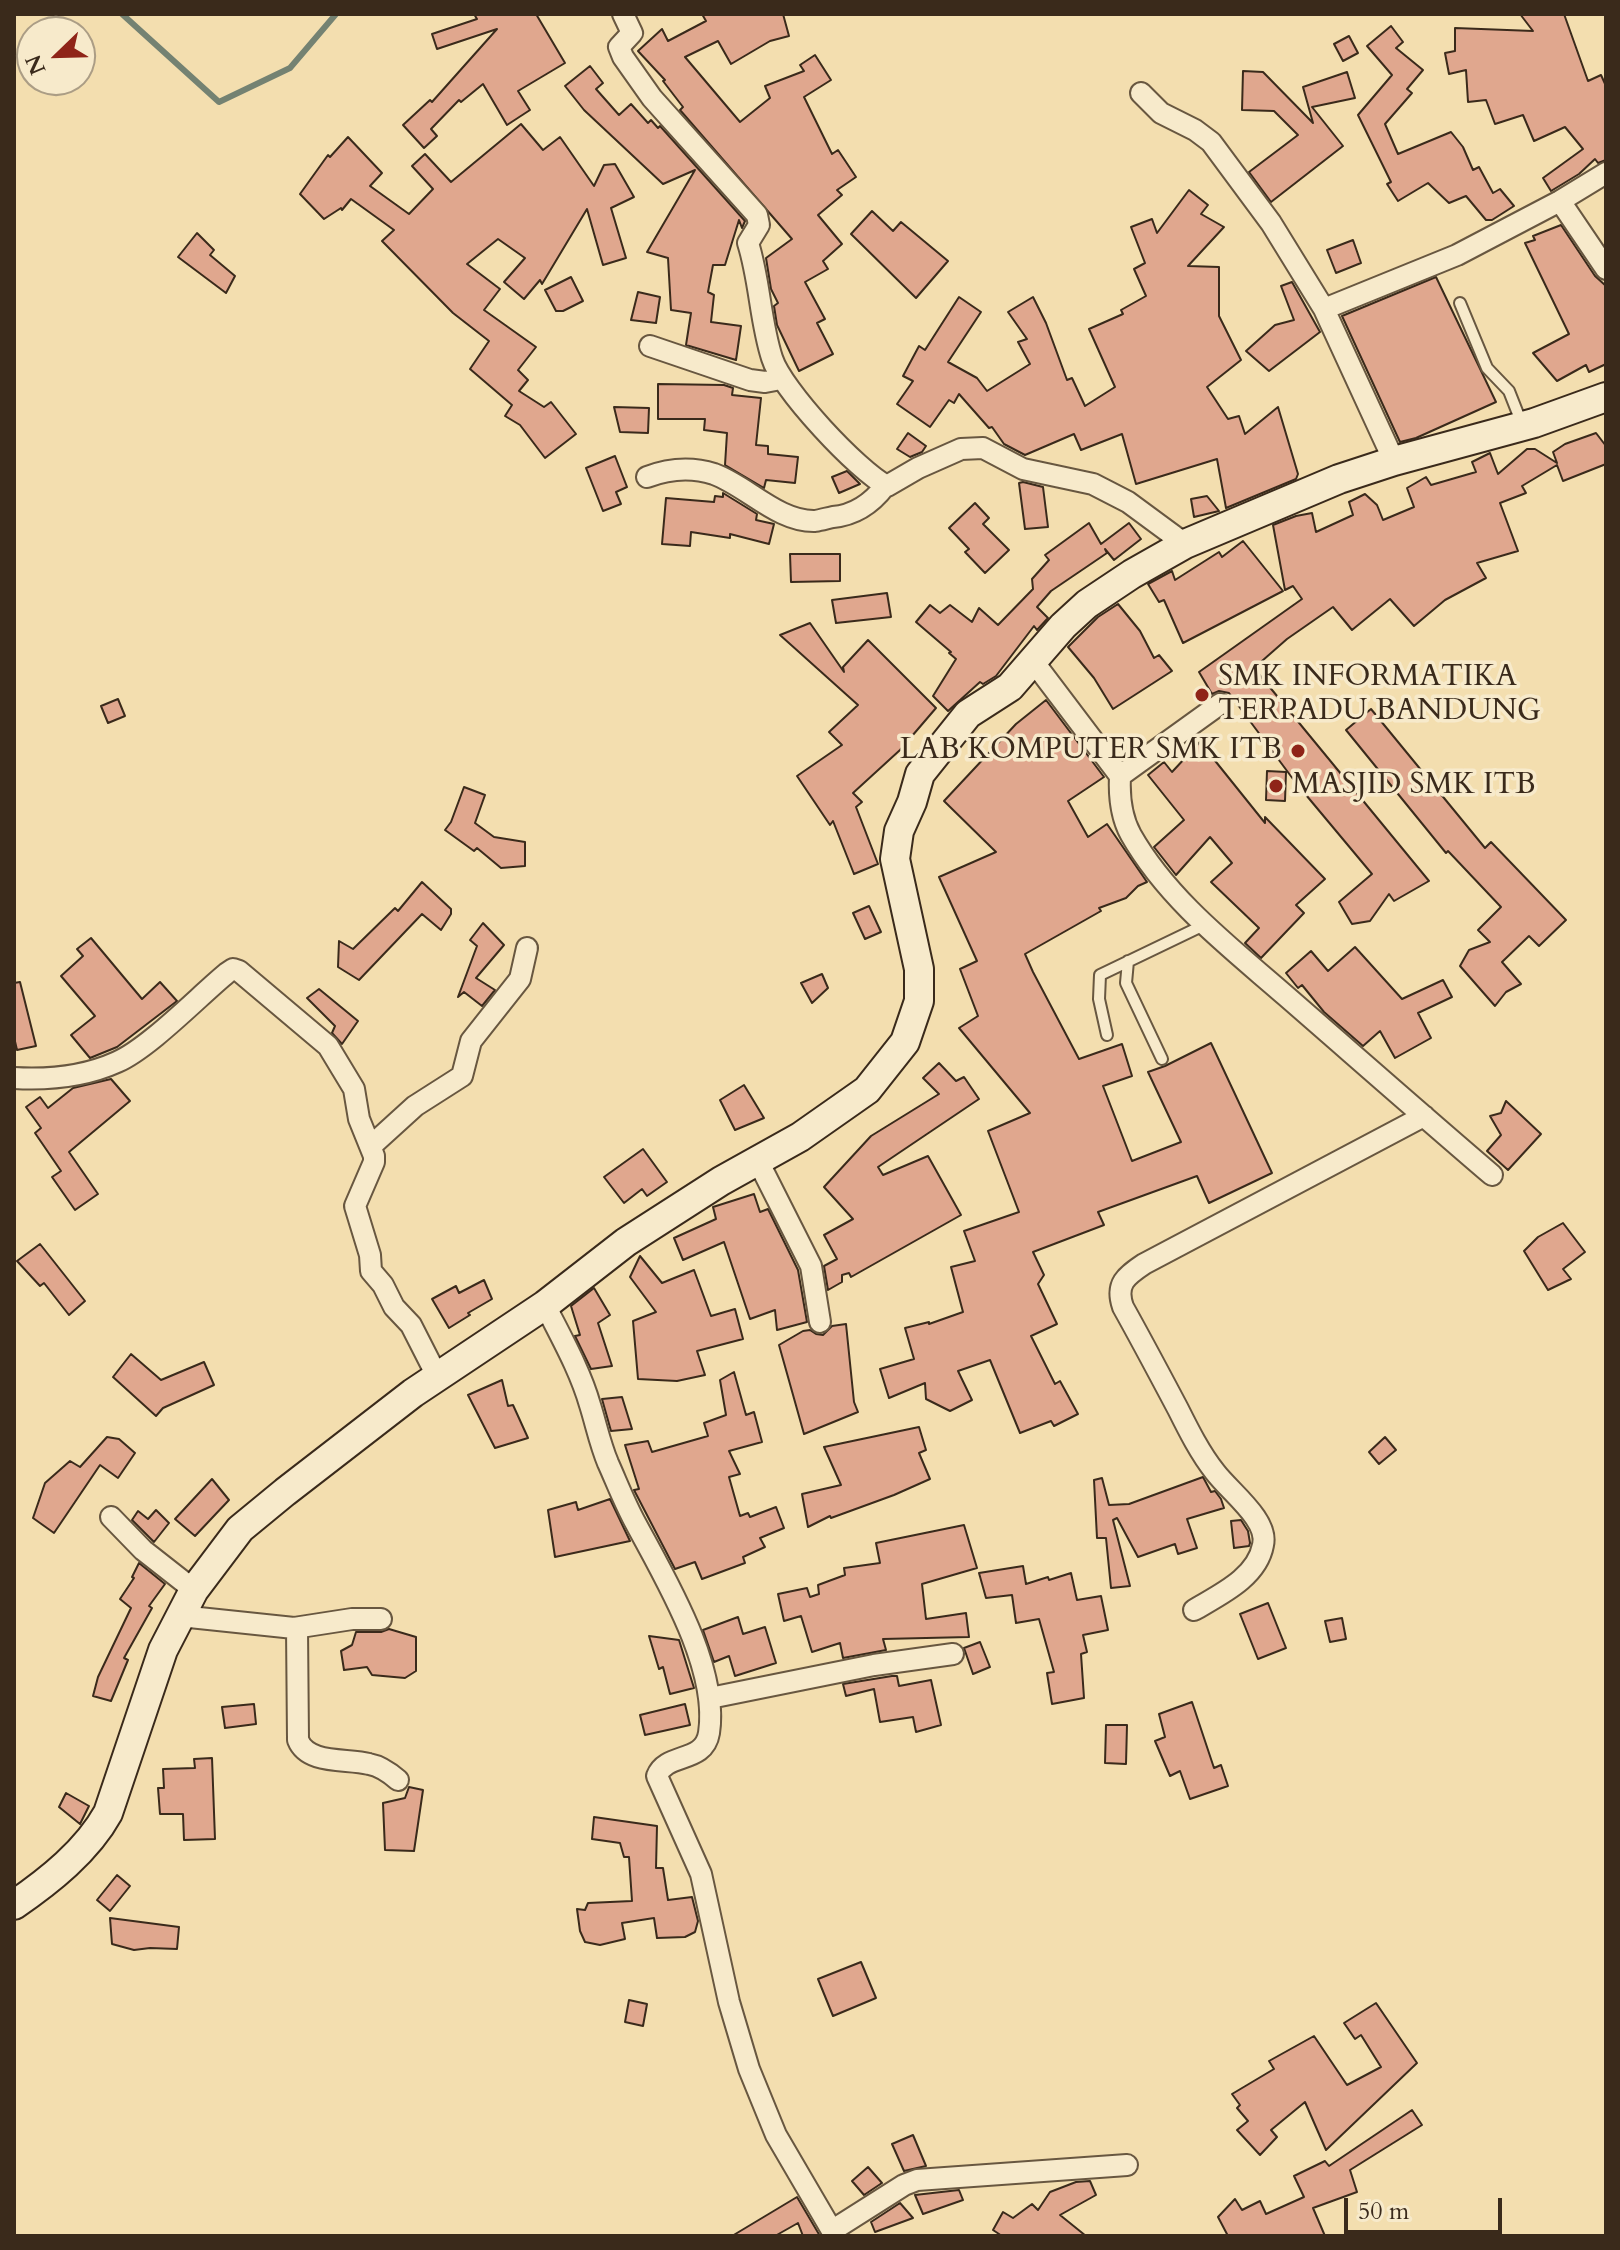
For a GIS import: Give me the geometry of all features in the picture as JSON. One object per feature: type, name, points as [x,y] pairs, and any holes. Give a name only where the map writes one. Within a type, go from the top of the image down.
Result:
[{"type":"main road","points":[[14,1905],[79,1852],[98,1831],[108,1813],[163,1650],[194,1590],[240,1529],[437,1376],[545,1305],[626,1242],[711,1187],[800,1137],[867,1090],[905,1042],[919,1001],[919,969],[895,859],[899,831],[920,774],[968,714],[1010,687],[1087,604],[1185,544],[1339,479],[1523,426],[1588,406],[1606,397]]},
{"type":"street","points":[[623,14],[632,33],[619,47],[623,57],[652,98],[757,215],[759,225],[748,243],[771,356],[781,379],[839,445],[885,486]]},
{"type":"street","points":[[1141,93],[1161,113],[1211,142],[1271,223],[1324,309],[1394,461]]},
{"type":"street","points":[[1324,309],[1457,255],[1606,173]]},
{"type":"street","points":[[1560,201],[1606,269]]},
{"type":"street","points":[[650,346],[750,380],[765,382],[781,379]]},
{"type":"street","points":[[647,477],[664,471],[712,474],[740,486],[788,515],[814,521],[840,517],[863,507],[885,486],[961,449],[983,448],[1023,469],[1093,484],[1128,502],[1185,544]]},
{"type":"street","points":[[1033,661],[1120,776],[1121,806],[1132,837],[1165,881],[1241,960],[1492,1175]]},
{"type":"street","points":[[1120,776],[1220,704]]},
{"type":"street","points":[[371,1146],[415,1106],[462,1076],[471,1041],[520,979],[527,948]]},
{"type":"street","points":[[14,1078],[67,1077],[118,1062],[148,1041],[227,973],[236,969],[328,1046],[354,1089],[359,1119],[371,1146],[374,1162],[355,1206],[370,1255],[371,1271],[383,1285],[394,1307],[411,1325],[437,1376]]},
{"type":"street","points":[[1194,1610],[1232,1587],[1249,1571],[1261,1552],[1264,1532],[1259,1520],[1229,1490],[1196,1444],[1123,1307],[1119,1296],[1123,1279],[1144,1264],[1424,1116]]},
{"type":"street","points":[[758,1161],[811,1266],[820,1322]]},
{"type":"street","points":[[545,1305],[577,1372],[612,1471],[634,1520],[671,1587],[698,1657],[710,1698],[706,1744],[698,1753],[663,1766],[657,1776],[701,1874],[729,2002],[749,2069],[776,2135],[834,2233],[904,2185],[917,2180],[1127,2165]]},
{"type":"street","points":[[111,1517],[153,1559],[194,1590]]},
{"type":"street","points":[[180,1616],[297,1628],[352,1619],[381,1619]]},
{"type":"street","points":[[297,1628],[298,1740],[301,1747],[309,1754],[371,1764],[398,1780]]},
{"type":"street","points":[[710,1698],[874,1665],[953,1654]]},
{"type":"lane","points":[[1460,303],[1487,368],[1509,391],[1523,426]]},
{"type":"lane","points":[[1107,1035],[1099,999],[1100,975],[1206,924]]},
{"type":"lane","points":[[1128,961],[1126,983],[1162,1059]]},
{"type":"building","points":[[474,14],[536,14],[565,63],[518,91],[530,110],[507,125],[483,84],[461,102],[459,100],[431,129],[437,136],[424,148],[403,125],[430,100],[432,102],[497,29],[437,49],[432,34],[477,19]]},
{"type":"building","points":[[702,14],[783,14],[789,36],[770,41],[731,64],[718,41],[685,57],[740,122],[770,98],[765,86],[804,71],[800,65],[815,55],[831,80],[804,97],[832,154],[838,150],[856,177],[837,190],[842,195],[818,215],[842,244],[823,261],[828,269],[805,282],[825,319],[817,323],[833,354],[799,371],[777,325],[774,306],[778,303],[771,289],[766,258],[792,239],[680,110],[683,107],[665,80],[638,51],[662,29],[668,41],[706,21]]},
{"type":"building","points":[[1520,14],[1564,14],[1588,81],[1601,75],[1606,86],[1606,160],[1598,163],[1595,159],[1579,174],[1551,191],[1543,178],[1583,149],[1565,127],[1534,141],[1523,115],[1495,124],[1486,100],[1468,102],[1466,70],[1449,74],[1445,53],[1455,51],[1455,28],[1533,31]]},
{"type":"building","points":[[1391,26],[1403,42],[1396,48],[1423,70],[1407,89],[1412,93],[1385,124],[1398,154],[1451,132],[1463,147],[1473,170],[1479,167],[1493,193],[1500,189],[1514,206],[1492,220],[1486,220],[1466,196],[1449,203],[1428,183],[1398,201],[1387,184],[1391,182],[1358,115],[1392,75],[1367,46]]},
{"type":"building","points":[[1349,36],[1358,53],[1343,61],[1334,44]]},
{"type":"building","points":[[590,66],[603,83],[596,89],[619,115],[631,104],[648,123],[651,120],[658,128],[660,126],[745,221],[742,228],[739,220],[725,265],[713,265],[708,292],[714,295],[711,322],[741,326],[736,360],[686,345],[691,313],[671,310],[668,258],[647,252],[695,170],[663,184],[584,110],[565,86]]},
{"type":"building","points":[[1243,71],[1263,72],[1313,123],[1303,87],[1347,72],[1355,98],[1312,107],[1343,146],[1271,202],[1249,172],[1298,135],[1274,111],[1242,110]]},
{"type":"building","points":[[521,124],[543,150],[560,137],[594,186],[604,165],[615,164],[634,197],[611,208],[626,258],[603,265],[587,209],[542,284],[540,280],[524,299],[504,282],[525,258],[498,239],[467,264],[500,289],[484,310],[536,347],[518,370],[528,380],[519,391],[544,407],[551,402],[576,434],[545,458],[520,425],[505,416],[512,405],[470,369],[489,341],[453,313],[382,241],[394,230],[351,199],[342,210],[324,219],[300,194],[328,155],[330,157],[348,137],[382,173],[370,186],[409,214],[433,189],[412,166],[425,154],[451,182]]},
{"type":"building","points":[[1189,190],[1208,205],[1201,214],[1224,227],[1188,266],[1219,267],[1219,316],[1241,360],[1207,387],[1228,419],[1239,416],[1245,434],[1278,407],[1298,474],[1296,479],[1226,508],[1217,459],[1136,484],[1122,434],[1081,450],[1074,434],[1025,455],[1004,444],[992,427],[989,428],[959,394],[954,403],[949,400],[930,427],[897,404],[913,381],[903,376],[919,346],[925,350],[959,297],[981,312],[948,362],[977,378],[987,391],[1030,364],[1018,342],[1027,339],[1008,312],[1033,297],[1067,380],[1072,378],[1085,406],[1115,387],[1089,329],[1123,314],[1121,310],[1146,296],[1134,269],[1145,263],[1131,227],[1152,219],[1157,233]]},
{"type":"building","points":[[872,211],[893,231],[901,222],[948,261],[916,298],[851,234]]},
{"type":"building","points":[[1561,225],[1595,276],[1606,286],[1606,364],[1589,372],[1586,365],[1557,381],[1533,353],[1569,334],[1525,243],[1535,240],[1533,236]]},
{"type":"building","points":[[197,233],[214,250],[210,255],[235,276],[226,293],[178,257]]},
{"type":"building","points":[[1353,240],[1361,263],[1336,273],[1327,250]]},
{"type":"building","points":[[571,277],[583,301],[563,311],[556,311],[545,290]]},
{"type":"building","points":[[1436,277],[1496,402],[1416,438],[1400,442],[1342,316]]},
{"type":"building","points":[[1292,282],[1320,332],[1269,371],[1246,351],[1275,325],[1294,320],[1281,286]]},
{"type":"building","points":[[638,292],[660,297],[656,323],[631,320]]},
{"type":"building","points":[[658,384],[724,385],[733,388],[732,395],[761,398],[756,445],[768,446],[768,454],[798,457],[795,483],[766,480],[764,488],[725,465],[727,433],[704,430],[705,419],[658,419]]},
{"type":"building","points":[[614,407],[649,408],[648,433],[620,432]]},
{"type":"building","points":[[908,433],[926,446],[922,452],[910,457],[897,449]]},
{"type":"building","points":[[1596,433],[1606,446],[1606,464],[1563,481],[1557,465],[1522,486],[1526,493],[1500,503],[1518,551],[1477,563],[1486,578],[1445,600],[1414,626],[1390,599],[1352,630],[1333,607],[1287,639],[1254,668],[1429,881],[1394,901],[1389,894],[1370,921],[1352,924],[1339,902],[1372,874],[1296,783],[1229,693],[1219,691],[1212,694],[1199,672],[1302,599],[1293,586],[1285,590],[1273,525],[1312,513],[1316,532],[1353,515],[1349,502],[1365,494],[1377,505],[1383,520],[1414,507],[1407,488],[1426,477],[1431,485],[1476,472],[1472,462],[1490,453],[1498,474],[1527,449],[1535,449],[1557,463],[1553,452],[1565,444]]},
{"type":"building","points":[[615,456],[627,487],[616,492],[621,504],[603,511],[586,468]]},
{"type":"building","points":[[847,471],[860,484],[839,493],[832,477]]},
{"type":"building","points":[[1019,483],[1043,487],[1048,527],[1025,529]]},
{"type":"building","points":[[723,493],[757,514],[756,520],[774,524],[769,544],[730,534],[730,538],[691,532],[690,546],[662,544],[666,498],[714,502],[715,496],[723,497]]},
{"type":"building","points":[[1207,496],[1219,511],[1194,517],[1191,499]]},
{"type":"building","points":[[975,503],[989,518],[983,524],[1009,550],[985,573],[965,552],[969,549],[949,528]]},
{"type":"building","points":[[1089,523],[1101,544],[1129,523],[1141,539],[1114,560],[1105,549],[1107,553],[1051,591],[1037,607],[1048,618],[1037,630],[1034,626],[996,676],[983,684],[980,682],[948,711],[933,696],[956,659],[916,622],[930,605],[940,613],[950,605],[972,622],[979,608],[998,625],[1033,589],[1032,579],[1049,560],[1045,555]]},
{"type":"building","points":[[1243,541],[1283,591],[1183,643],[1164,600],[1159,602],[1148,584],[1172,571],[1175,580],[1219,552],[1222,557]]},
{"type":"building","points":[[790,554],[840,554],[840,581],[791,582]]},
{"type":"building","points":[[887,593],[891,617],[836,623],[832,600]]},
{"type":"building","points":[[1118,604],[1140,631],[1154,658],[1159,655],[1172,671],[1113,709],[1094,678],[1068,647],[1098,617]]},
{"type":"building","points":[[810,623],[844,672],[843,667],[868,640],[936,708],[900,750],[853,793],[862,802],[856,807],[878,864],[854,874],[833,821],[830,825],[797,776],[842,745],[829,732],[858,705],[780,635]]},
{"type":"building","points":[[118,699],[125,716],[108,723],[101,706]]},
{"type":"building","points":[[1046,700],[1104,777],[1068,801],[1088,837],[1107,824],[1147,882],[1126,898],[1099,908],[1101,911],[1025,954],[1033,972],[1079,1059],[1122,1044],[1132,1076],[1103,1086],[1132,1161],[1181,1142],[1148,1072],[1211,1043],[1272,1173],[1209,1203],[1197,1176],[1098,1212],[1104,1225],[1033,1252],[1044,1275],[1038,1284],[1057,1324],[1031,1336],[1055,1384],[1060,1381],[1078,1414],[1054,1426],[1051,1421],[1020,1433],[990,1360],[958,1371],[972,1400],[950,1411],[926,1399],[925,1383],[889,1398],[880,1369],[914,1359],[905,1328],[929,1324],[963,1312],[951,1267],[975,1261],[964,1231],[1019,1212],[988,1131],[1030,1113],[959,1028],[978,1016],[960,969],[977,961],[939,877],[996,852],[944,801],[1016,724]]},
{"type":"building","points":[[1371,709],[1485,848],[1491,842],[1566,920],[1539,946],[1529,936],[1502,962],[1521,984],[1506,992],[1495,1006],[1460,966],[1469,950],[1490,942],[1478,930],[1501,907],[1448,851],[1446,853],[1346,730]]},
{"type":"building","points":[[1200,742],[1265,823],[1265,817],[1325,879],[1296,905],[1304,913],[1261,958],[1245,943],[1259,928],[1211,882],[1232,863],[1210,837],[1176,875],[1154,847],[1184,820],[1148,775],[1164,762],[1172,772]]},
{"type":"building","name":"MASJID SMK ITB","points":[[1267,771],[1286,772],[1285,801],[1266,800]]},
{"type":"building","points":[[464,787],[485,795],[475,823],[494,837],[525,842],[525,866],[501,868],[477,848],[474,851],[445,830]]},
{"type":"building","points":[[422,882],[451,909],[441,930],[422,914],[359,980],[338,967],[339,941],[353,949],[395,908],[398,911]]},
{"type":"building","points":[[869,906],[881,932],[865,939],[853,913]]},
{"type":"building","points":[[483,923],[504,945],[476,978],[495,990],[482,1006],[464,992],[458,997],[477,946],[470,940]]},
{"type":"building","points":[[91,938],[142,999],[160,982],[177,1001],[117,1047],[90,1058],[71,1035],[95,1016],[61,976],[83,956],[77,949]]},
{"type":"building","points":[[1355,947],[1402,999],[1443,980],[1452,997],[1418,1013],[1431,1038],[1395,1058],[1380,1031],[1363,1046],[1324,1012],[1302,985],[1298,988],[1286,973],[1311,951],[1328,971]]},
{"type":"building","points":[[822,974],[828,988],[812,1003],[801,983]]},
{"type":"building","points":[[20,982],[36,1046],[17,1050],[14,1037],[14,983]]},
{"type":"building","points":[[319,989],[358,1021],[342,1044],[332,1033],[335,1026],[307,998]]},
{"type":"building","points":[[939,1063],[956,1081],[964,1077],[979,1099],[878,1167],[883,1175],[928,1156],[961,1215],[851,1277],[849,1273],[842,1275],[842,1282],[828,1290],[824,1266],[837,1259],[824,1235],[853,1219],[824,1187],[871,1136],[939,1094],[923,1078]]},
{"type":"building","points":[[111,1079],[130,1101],[69,1152],[98,1194],[75,1210],[52,1177],[61,1171],[35,1133],[41,1128],[26,1107],[40,1097],[48,1108],[73,1088]]},
{"type":"building","points":[[744,1085],[764,1118],[735,1130],[720,1100]]},
{"type":"building","points":[[1506,1101],[1541,1134],[1508,1170],[1487,1151],[1501,1135],[1490,1116],[1501,1113]]},
{"type":"building","points":[[643,1149],[667,1182],[647,1196],[642,1189],[624,1203],[604,1177]]},
{"type":"building","points":[[754,1194],[760,1212],[768,1209],[798,1270],[807,1322],[777,1330],[775,1310],[750,1319],[724,1242],[683,1260],[674,1238],[716,1219],[713,1207]]},
{"type":"building","points":[[1563,1223],[1585,1252],[1563,1269],[1571,1279],[1548,1290],[1524,1251],[1538,1237]]},
{"type":"building","points":[[40,1244],[85,1301],[69,1315],[44,1283],[40,1286],[17,1261]]},
{"type":"building","points":[[640,1256],[662,1283],[694,1270],[711,1316],[735,1309],[743,1339],[697,1351],[705,1375],[677,1381],[638,1379],[633,1321],[656,1312],[630,1277]]},
{"type":"building","points":[[484,1280],[492,1299],[449,1328],[432,1299],[456,1286],[459,1293]]},
{"type":"building","points":[[594,1288],[610,1315],[598,1323],[612,1366],[591,1369],[575,1336],[580,1335],[571,1306]]},
{"type":"building","points":[[846,1324],[854,1402],[858,1412],[804,1434],[779,1345],[803,1331],[823,1335],[832,1326]]},
{"type":"building","points":[[131,1354],[161,1380],[204,1362],[214,1385],[163,1408],[156,1416],[113,1377]]},
{"type":"building","points":[[734,1372],[746,1415],[754,1412],[762,1442],[729,1451],[740,1474],[729,1477],[740,1516],[748,1513],[750,1517],[776,1507],[784,1528],[760,1538],[765,1547],[743,1557],[745,1563],[702,1579],[695,1562],[675,1569],[634,1490],[639,1489],[625,1445],[648,1441],[652,1452],[708,1436],[704,1423],[726,1415],[720,1380]]},
{"type":"building","points":[[502,1380],[508,1406],[513,1405],[528,1438],[495,1448],[468,1395]]},
{"type":"building","points":[[622,1397],[632,1429],[611,1431],[602,1399]]},
{"type":"building","points":[[919,1427],[926,1450],[919,1453],[930,1479],[808,1527],[802,1494],[841,1485],[824,1447]]},
{"type":"building","points":[[107,1437],[119,1439],[135,1453],[118,1478],[100,1465],[54,1533],[33,1518],[45,1483],[70,1461],[80,1467]]},
{"type":"building","points":[[1385,1437],[1396,1450],[1379,1464],[1369,1452]]},
{"type":"building","points":[[1203,1477],[1211,1492],[1215,1491],[1221,1499],[1224,1508],[1187,1519],[1197,1548],[1178,1554],[1175,1544],[1138,1557],[1117,1518],[1113,1520],[1130,1586],[1111,1588],[1106,1538],[1097,1538],[1094,1480],[1102,1478],[1109,1505],[1129,1504]]},
{"type":"building","points":[[212,1479],[229,1500],[195,1536],[175,1519]]},
{"type":"building","points":[[610,1499],[630,1541],[555,1557],[548,1510],[576,1502],[578,1510]]},
{"type":"building","points":[[156,1510],[169,1523],[154,1542],[132,1520],[138,1511],[148,1519]]},
{"type":"building","points":[[1241,1520],[1248,1531],[1250,1543],[1249,1546],[1234,1548],[1231,1521]]},
{"type":"building","points":[[964,1525],[977,1568],[922,1584],[926,1619],[966,1613],[969,1637],[883,1639],[886,1650],[843,1658],[840,1643],[812,1652],[801,1616],[784,1621],[778,1594],[807,1588],[810,1597],[819,1594],[818,1585],[845,1575],[844,1568],[880,1563],[876,1543]]},
{"type":"building","points":[[139,1563],[165,1584],[149,1606],[152,1608],[124,1658],[128,1660],[111,1701],[93,1696],[98,1677],[131,1608],[120,1599],[134,1578]]},
{"type":"building","points":[[1023,1566],[1026,1584],[1071,1573],[1077,1600],[1101,1596],[1108,1630],[1083,1635],[1087,1652],[1081,1654],[1084,1698],[1052,1704],[1047,1673],[1054,1672],[1039,1619],[1016,1623],[1012,1595],[986,1598],[979,1573]]},
{"type":"building","points":[[1268,1603],[1286,1648],[1258,1659],[1240,1614]]},
{"type":"building","points":[[738,1617],[743,1634],[765,1627],[776,1663],[735,1676],[729,1656],[714,1662],[703,1630]]},
{"type":"building","points":[[1342,1618],[1346,1639],[1330,1642],[1325,1621]]},
{"type":"building","points":[[389,1629],[416,1637],[416,1671],[405,1678],[372,1675],[367,1667],[344,1670],[341,1651],[352,1645],[356,1632]]},
{"type":"building","points":[[649,1636],[679,1640],[694,1688],[670,1694],[663,1667],[659,1669]]},
{"type":"building","points":[[980,1642],[990,1667],[973,1674],[964,1648]]},
{"type":"building","points":[[897,1676],[899,1686],[931,1680],[941,1725],[916,1732],[913,1717],[880,1722],[874,1689],[846,1696],[843,1684]]},
{"type":"building","points":[[1192,1702],[1214,1768],[1221,1765],[1228,1786],[1190,1799],[1180,1771],[1170,1776],[1155,1741],[1165,1737],[1159,1714]]},
{"type":"building","points":[[254,1704],[256,1724],[225,1728],[222,1707]]},
{"type":"building","points":[[685,1704],[690,1725],[645,1735],[640,1715]]},
{"type":"building","points":[[1106,1725],[1127,1725],[1126,1764],[1105,1763]]},
{"type":"building","points":[[212,1758],[215,1839],[184,1840],[183,1814],[160,1814],[158,1788],[164,1788],[163,1769],[195,1768],[194,1759]]},
{"type":"building","points":[[409,1787],[423,1790],[414,1851],[385,1850],[383,1803],[405,1798]]},
{"type":"building","points":[[66,1793],[89,1806],[80,1824],[59,1807]]},
{"type":"building","points":[[594,1817],[657,1826],[656,1868],[663,1868],[668,1900],[692,1897],[698,1921],[695,1932],[685,1937],[657,1938],[654,1918],[622,1923],[625,1939],[600,1945],[585,1942],[577,1909],[585,1910],[588,1903],[632,1901],[629,1857],[624,1857],[620,1843],[592,1839]]},
{"type":"building","points":[[117,1875],[130,1886],[110,1911],[97,1900]]},
{"type":"building","points":[[110,1918],[179,1927],[177,1949],[134,1950],[112,1944]]},
{"type":"building","points":[[861,1962],[876,1998],[833,2016],[818,1979]]},
{"type":"building","points":[[629,2000],[647,2004],[643,2026],[625,2022]]},
{"type":"building","points":[[1376,2003],[1417,2063],[1326,2150],[1305,2102],[1271,2130],[1277,2137],[1260,2155],[1237,2130],[1248,2121],[1237,2108],[1240,2105],[1232,2094],[1274,2069],[1269,2061],[1314,2036],[1347,2085],[1381,2067],[1361,2035],[1355,2039],[1344,2023]]},
{"type":"building","points":[[1412,2110],[1422,2125],[1350,2170],[1357,2192],[1313,2208],[1325,2236],[1228,2236],[1218,2217],[1235,2199],[1242,2210],[1260,2201],[1266,2214],[1304,2197],[1294,2176],[1325,2161],[1329,2166]]},
{"type":"building","points":[[913,2135],[926,2166],[904,2171],[892,2144]]},
{"type":"building","points":[[868,2167],[882,2183],[864,2195],[852,2181]]},
{"type":"building","points":[[1090,2181],[1096,2195],[1060,2215],[1086,2236],[1002,2236],[993,2230],[1003,2212],[1013,2218],[1032,2204],[1038,2210],[1050,2192],[1076,2182]]},
{"type":"building","points":[[959,2190],[963,2200],[923,2214],[915,2195]]},
{"type":"building","points":[[797,2197],[820,2236],[803,2236],[798,2223],[775,2236],[732,2236]]},
{"type":"building","points":[[900,2203],[913,2218],[875,2232],[871,2222]]},
{"type":"waterway","points":[[122,14],[219,102],[290,68],[336,14]]},
{"type":"place","name":"SMK INFORMATIKA TERPADU BANDUNG","points":[[1202,695]]},
{"type":"place","name":"LAB KOMPUTER SMK ITB","points":[[1298,751]]},
{"type":"place","name":"MASJID SMK ITB","points":[[1276,786]]}]
